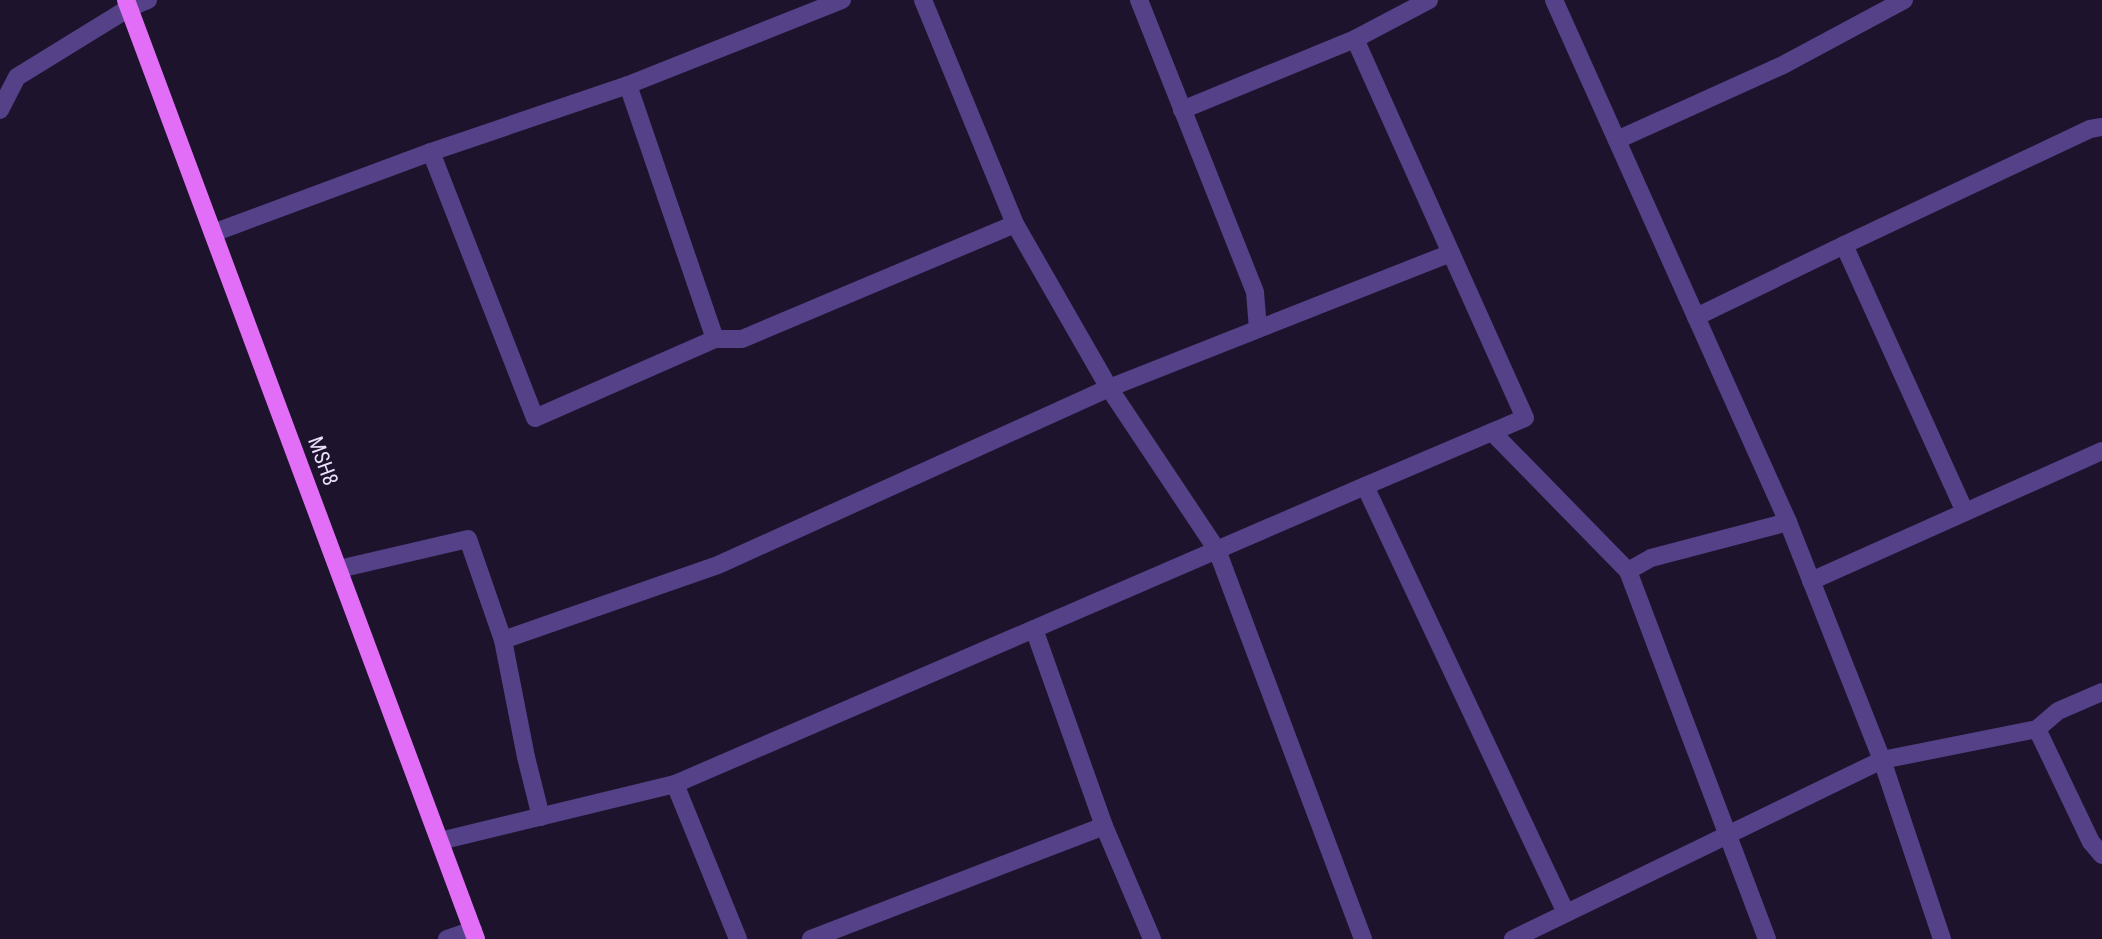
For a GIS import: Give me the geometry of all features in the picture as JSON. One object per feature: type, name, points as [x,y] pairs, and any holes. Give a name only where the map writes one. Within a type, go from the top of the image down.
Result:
[{"type":"main road","name":"MSH8","points":[[131,3],[213,233],[474,934]]},
{"type":"street","points":[[0,110],[8,78],[131,3],[148,0]]},
{"type":"street","points":[[213,233],[431,152],[628,85],[842,0]]},
{"type":"street","points":[[923,0],[1015,224],[1109,388],[1217,550],[1363,939]]},
{"type":"street","points":[[1139,0],[1255,292],[1258,329]]},
{"type":"street","points":[[1182,110],[1355,38],[1429,0]]},
{"type":"street","points":[[1554,0],[1788,522],[1882,760],[1942,939]]},
{"type":"street","points":[[1617,139],[1783,65],[1904,0]]},
{"type":"street","points":[[440,841],[675,784],[1525,418],[1355,38]]},
{"type":"street","points":[[628,85],[715,340]]},
{"type":"street","points":[[1696,317],[1844,245],[2090,130],[2102,127]]},
{"type":"street","points":[[431,152],[535,418],[715,340],[742,339],[1015,224]]},
{"type":"street","points":[[1844,245],[1965,512]]},
{"type":"street","points":[[503,640],[718,565],[1109,388],[1451,253]]},
{"type":"street","points":[[1492,432],[1628,571],[1767,939]]},
{"type":"street","points":[[1811,581],[2102,451]]},
{"type":"street","points":[[1365,486],[1566,914]]},
{"type":"street","points":[[1628,571],[1651,558],[1788,522]]},
{"type":"street","points":[[339,569],[468,539],[503,640],[541,817]]},
{"type":"street","points":[[1034,629],[1104,826],[1152,939]]},
{"type":"street","points":[[1513,939],[1882,760],[2037,729],[2058,711],[2102,692]]},
{"type":"street","points":[[2037,729],[2091,842],[2102,855]]},
{"type":"street","points":[[675,784],[738,939]]},
{"type":"street","points":[[811,939],[1104,826]]},
{"type":"street","points":[[447,939],[474,934]]}]
